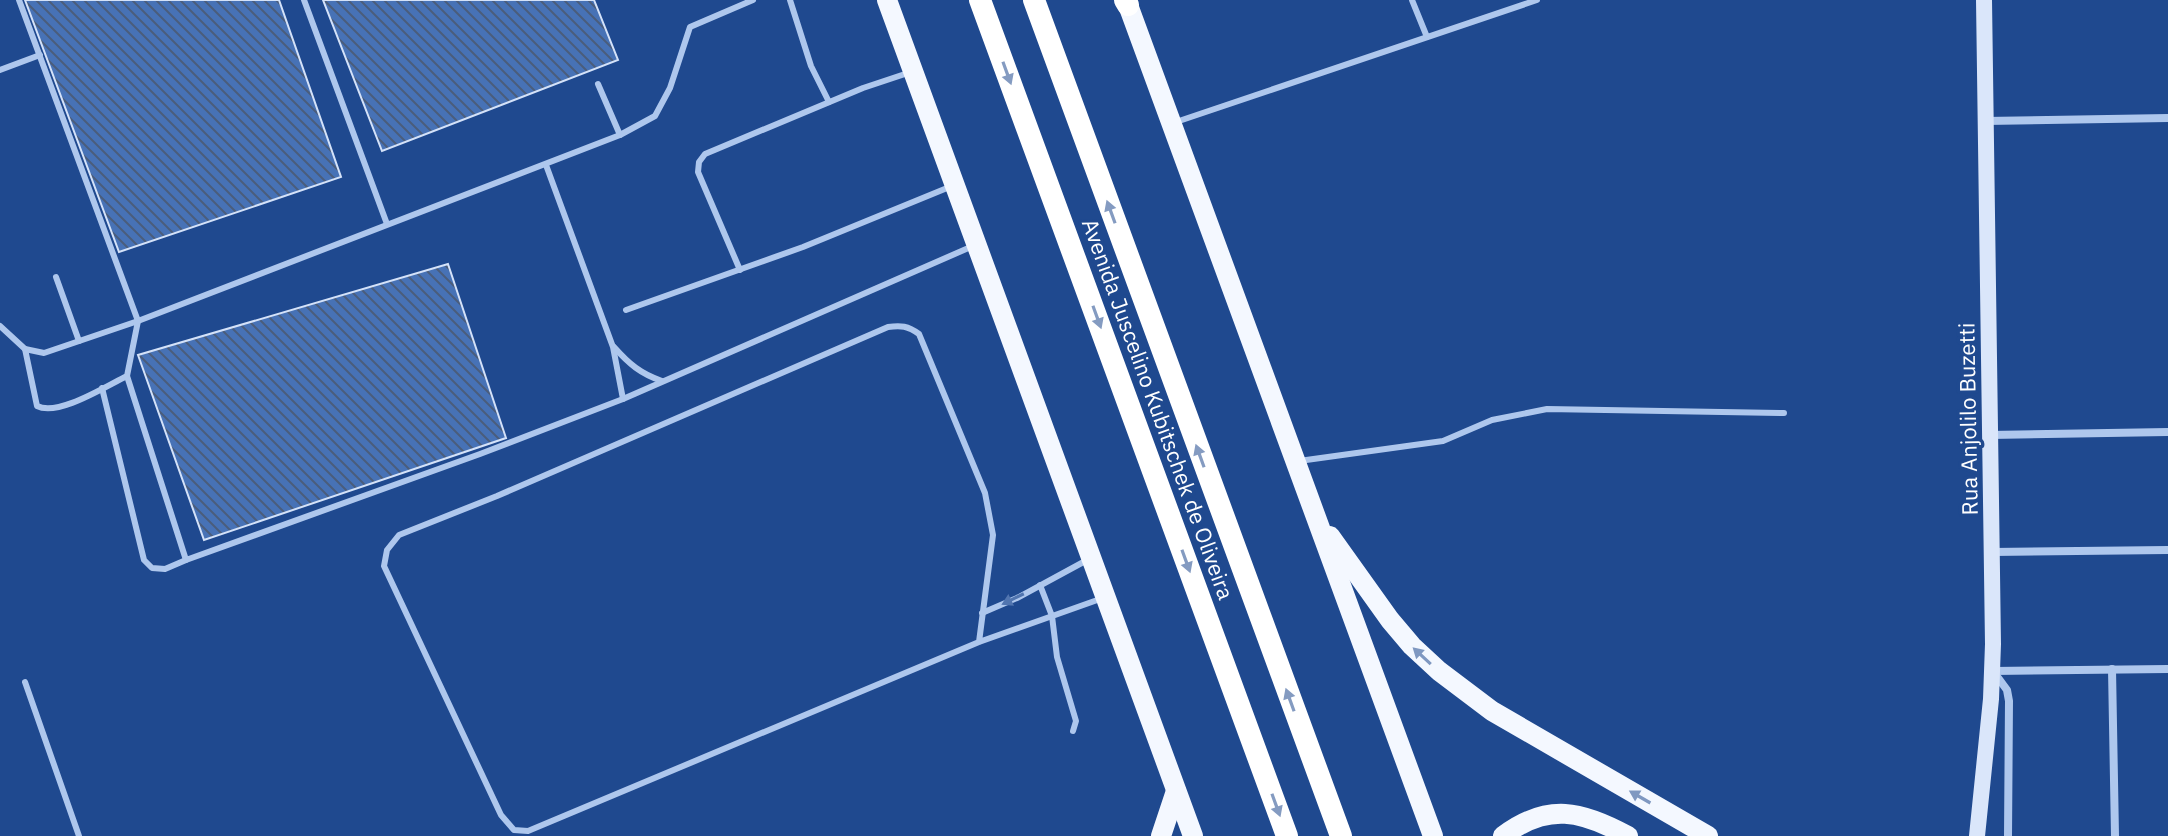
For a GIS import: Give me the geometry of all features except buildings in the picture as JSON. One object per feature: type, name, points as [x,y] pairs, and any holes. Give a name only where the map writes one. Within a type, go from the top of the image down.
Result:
[{"type":"highway","name":"Avenida Juscelino Kubitschek de Oliveira","points":[[980,0],[1287,836]]},
{"type":"highway","name":"Avenida Juscelino Kubitschek de Oliveira","points":[[1034,0],[1341,836]]},
{"type":"main road","points":[[887,0],[1193,836]]},
{"type":"main road","name":"Rua Anjolilo Buzetti","points":[[1977,836],[1993,671],[1984,0]]},
{"type":"main road","points":[[1127,2],[1433,836]]},
{"type":"main road","points":[[1314,513],[1390,620],[1439,671],[1492,711],[1708,836]]},
{"type":"main road","points":[[1161,836],[1176,791]]},
{"type":"main road","points":[[1503,836],[1526,821],[1556,813],[1593,818],[1628,836]]},
{"type":"street","points":[[1985,121],[2168,118]]},
{"type":"street","points":[[1990,435],[2168,432]]},
{"type":"street","points":[[1992,552],[2168,550]]},
{"type":"street","points":[[2112,669],[2115,836]]},
{"type":"street","points":[[1993,671],[2168,669]]},
{"type":"street","points":[[1993,671],[2002,682],[2009,701],[2008,836]]},
{"type":"lane","points":[[19,0],[138,321],[127,376],[186,560]]},
{"type":"lane","points":[[304,0],[387,224]]},
{"type":"lane","points":[[0,326],[25,349],[44,353],[138,321],[620,135],[655,116],[670,88],[690,27],[753,0]]},
{"type":"lane","points":[[790,0],[811,66],[829,102]]},
{"type":"lane","points":[[1412,0],[1427,37]]},
{"type":"lane","points":[[1172,123],[1537,0]]},
{"type":"lane","points":[[0,70],[40,55]]},
{"type":"lane","points":[[740,270],[698,172],[699,162],[705,154],[913,71]]},
{"type":"lane","points":[[598,84],[620,135]]},
{"type":"lane","points":[[546,165],[613,347],[623,399]]},
{"type":"lane","points":[[626,310],[740,270],[955,185]]},
{"type":"lane","points":[[102,388],[144,560],[152,568],[165,569],[623,399],[977,244]]},
{"type":"lane","points":[[56,277],[79,341]]},
{"type":"lane","points":[[979,642],[993,535],[985,493],[919,334],[910,327],[888,327],[497,496],[399,535],[387,550],[384,566],[501,815],[514,830],[528,831],[979,642],[1107,597]]},
{"type":"lane","points":[[613,347],[644,375],[662,381]]},
{"type":"lane","points":[[25,349],[37,406],[45,410],[60,408],[127,376]]},
{"type":"lane","points":[[1296,462],[1443,441],[1492,420],[1547,409],[1784,413]]},
{"type":"lane","points":[[982,613],[1092,558]]},
{"type":"lane","points":[[1040,585],[1052,616],[1057,657],[1076,721],[1073,731]]},
{"type":"lane","points":[[25,682],[79,836]]}]
